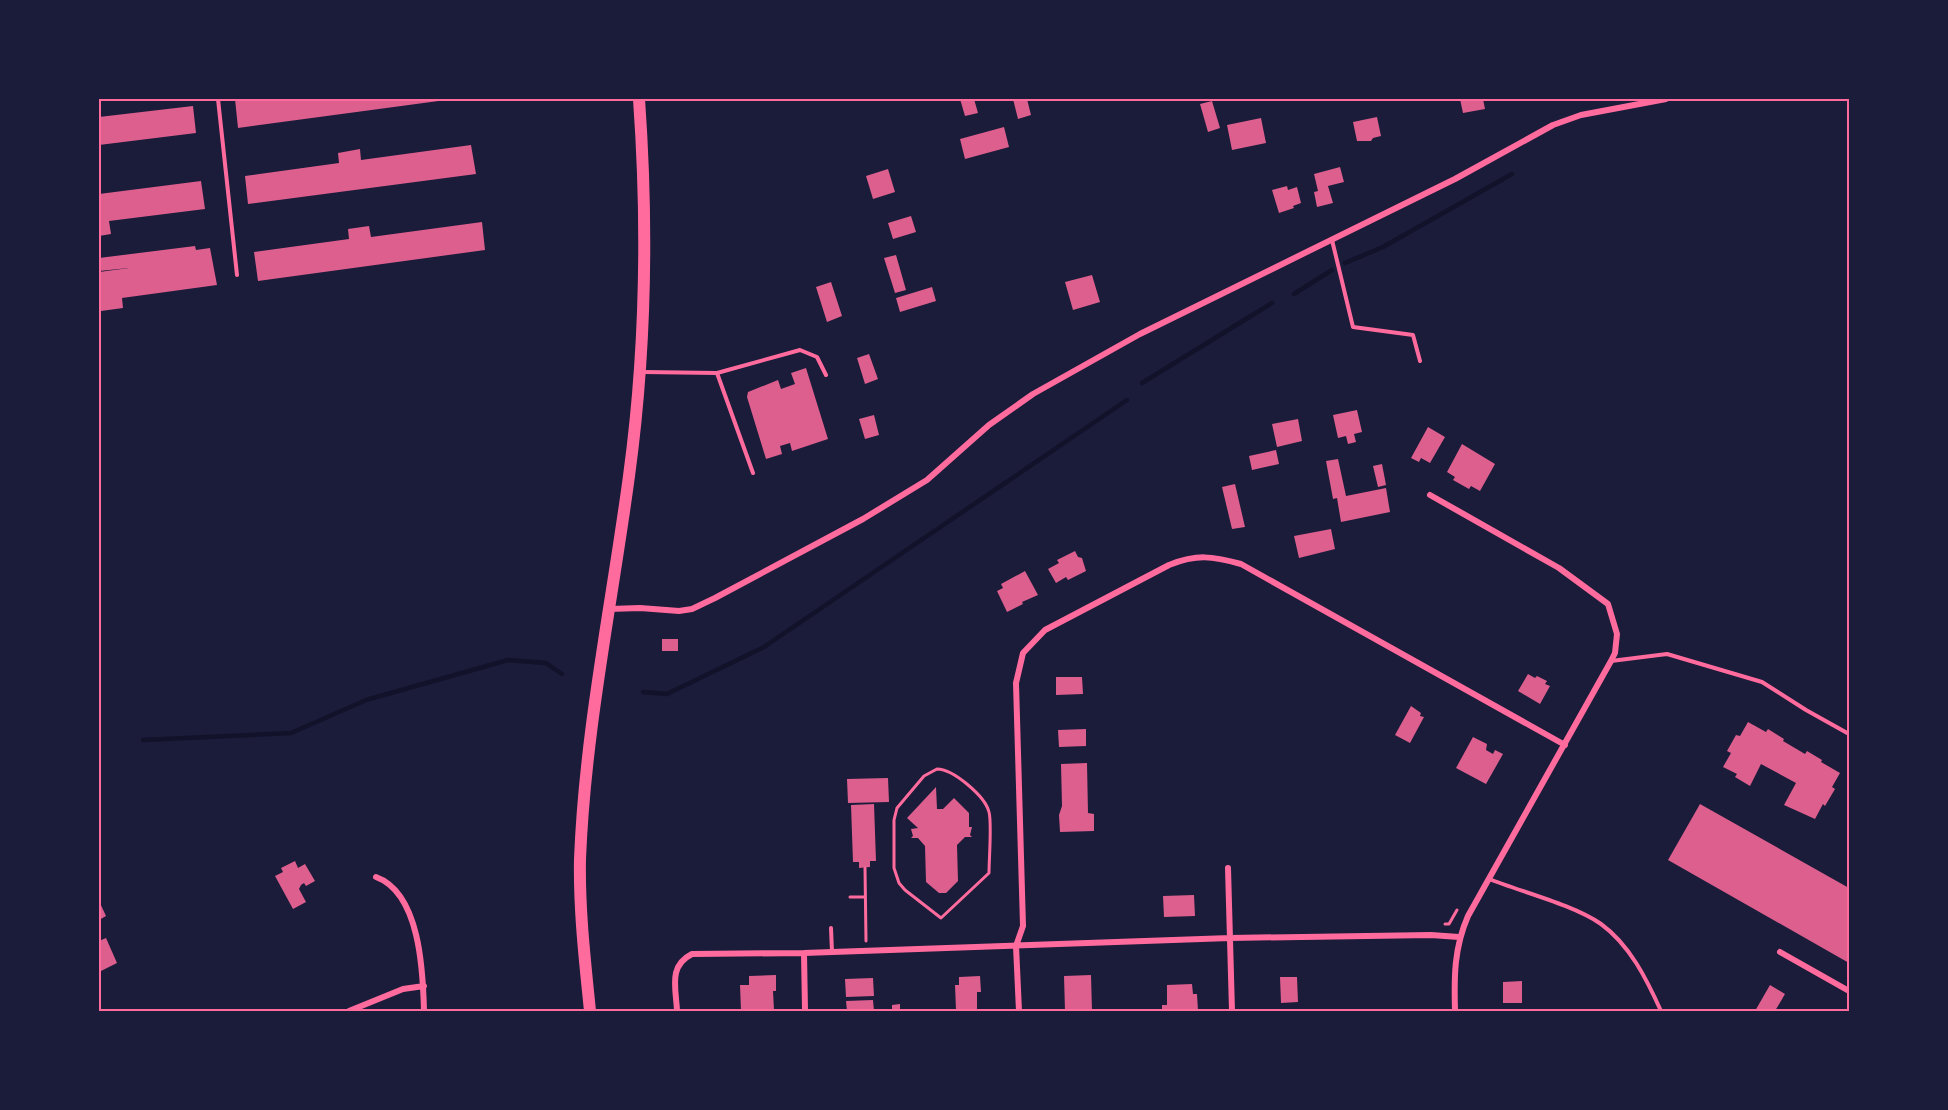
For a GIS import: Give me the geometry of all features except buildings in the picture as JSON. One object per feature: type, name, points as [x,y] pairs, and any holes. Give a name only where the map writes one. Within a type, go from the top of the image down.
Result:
[{"type":"main road","points":[[590,1011],[581,924],[580,861],[591,740],[629,475],[640,372],[645,250],[639,99]]},
{"type":"street","points":[[609,609],[640,608],[679,611],[692,609],[715,598],[863,519],[927,480],[988,425],[1033,394],[1072,370],[1140,334],[1455,179],[1553,125],[1581,115],[1666,99]]},
{"type":"street","points":[[1430,495],[1559,568],[1608,604],[1617,634],[1615,653],[1611,661],[1468,916],[1459,937],[1454,975],[1455,1011]]},
{"type":"street","points":[[1019,1011],[1016,946],[1023,926],[1016,683],[1023,653],[1045,630],[1168,565],[1188,558],[1206,556],[1241,564],[1565,746]]},
{"type":"street","points":[[1228,868],[1232,1011]]},
{"type":"street","points":[[376,877],[387,881],[404,903],[418,944],[424,986],[424,1011]]},
{"type":"street","points":[[677,1011],[675,971],[679,963],[692,954],[804,953],[1230,938],[1431,935],[1459,937]]},
{"type":"street","points":[[1780,952],[1849,991]]},
{"type":"street","points":[[804,953],[805,1011]]},
{"type":"street","points":[[349,1011],[402,989],[424,986]]},
{"type":"lane","points":[[218,99],[237,275]]},
{"type":"lane","points":[[1332,238],[1353,327],[1413,335],[1420,361]]},
{"type":"lane","points":[[640,372],[717,373],[800,350],[817,357],[826,375]]},
{"type":"lane","points":[[717,373],[753,473]]},
{"type":"lane","points":[[1611,661],[1667,654],[1762,682],[1849,734]]},
{"type":"lane","points":[[1489,879],[1578,912],[1603,925],[1635,961],[1661,1011]]},
{"type":"lane","points":[[831,928],[832,952]]},
{"type":"path","points":[[937,769],[953,773],[966,783],[989,811],[989,873],[941,918],[905,890],[899,883],[894,868],[894,820],[897,808],[924,776],[937,769]]},
{"type":"path","points":[[865,868],[866,942]]},
{"type":"path","points":[[850,897],[865,897]]},
{"type":"path","points":[[1438,924],[1449,924],[1458,909],[1468,916]]},
{"type":"waterway","points":[[1345,263],[1383,247],[1512,174]]},
{"type":"waterway","points":[[1294,294],[1332,270]]},
{"type":"waterway","points":[[1142,383],[1272,303]]},
{"type":"waterway","points":[[643,692],[667,694],[764,647],[1127,400]]},
{"type":"waterway","points":[[143,740],[291,733],[366,700],[508,660],[546,663],[562,674]]}]
